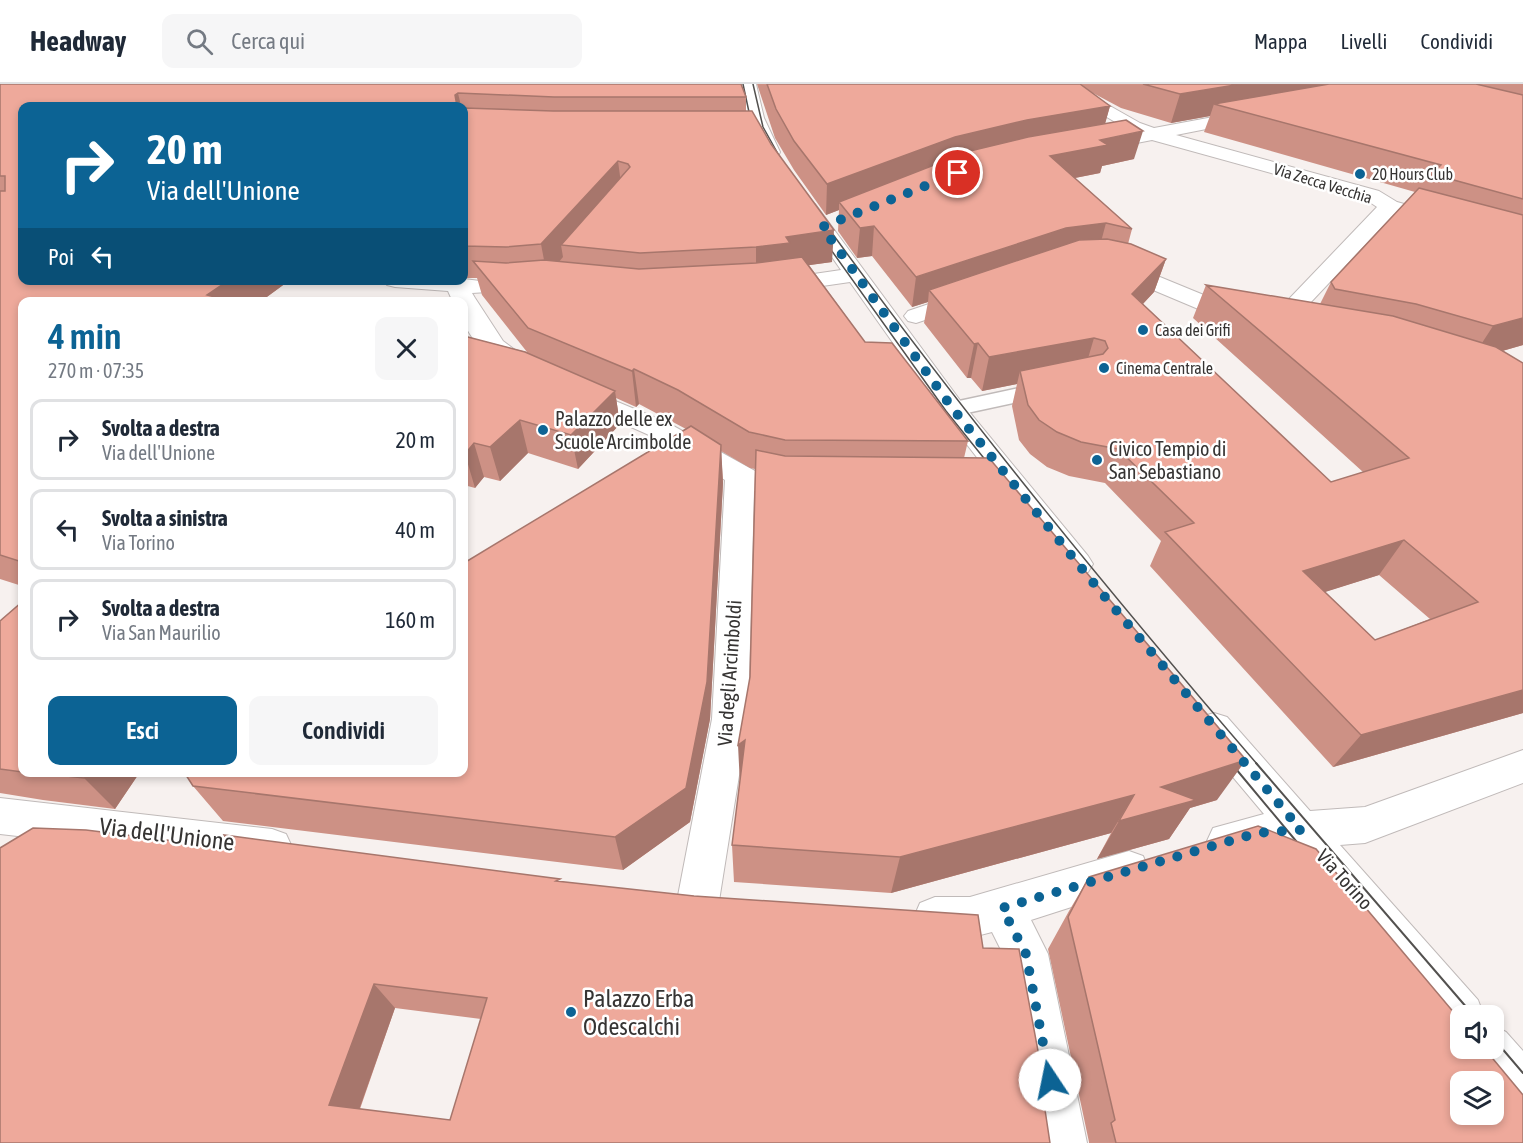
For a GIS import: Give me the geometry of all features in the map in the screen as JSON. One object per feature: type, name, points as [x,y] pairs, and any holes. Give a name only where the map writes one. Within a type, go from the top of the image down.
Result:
[{"type":"street","points":[[748,84],[750,102],[760,133],[783,170]]},
{"type":"street","name":"Via Zecca Vecchia","points":[[1059,84],[1134,127],[1156,135],[1372,195],[1390,206],[1523,244]]},
{"type":"street","points":[[1079,148],[1267,112]]},
{"type":"street","points":[[738,133],[760,133]]},
{"type":"street","points":[[798,193],[830,224],[855,275],[953,409],[1092,582]]},
{"type":"street","points":[[1098,262],[1129,270],[1222,312],[1297,329],[1300,300],[1390,206]]},
{"type":"street","points":[[756,288],[855,275]]},
{"type":"street","points":[[447,285],[502,288]]},
{"type":"street","points":[[457,286],[462,297]]},
{"type":"street","points":[[916,316],[992,290]]},
{"type":"street","points":[[468,309],[490,341],[520,368],[670,434],[740,478],[784,488],[830,488]]},
{"type":"street","points":[[953,409],[1073,383]]},
{"type":"street","name":"Via degli Arcimboldi","points":[[697,901],[730,719],[740,478]]},
{"type":"street","points":[[980,489],[1019,490]]},
{"type":"street","name":"Via Torino","points":[[1192,701],[1301,830],[1356,889],[1453,1005]]},
{"type":"street","points":[[900,916],[970,918],[1257,833],[1365,825],[1523,766]]},
{"type":"street","name":"Via dell'Unione","points":[[0,816],[310,852]]},
{"type":"street","points":[[1002,908],[1026,954],[1062,1143]]},
{"type":"street","points":[[1499,1059],[1523,1088]]},
{"type":"building","points":[[0,84],[741,84],[746,97],[554,97],[458,93],[455,95],[456,102],[18,102],[18,285],[222,285],[207,295],[215,297],[18,297],[18,561],[0,555],[0,191],[5,191],[5,176],[0,176]]},
{"type":"building","points":[[767,84],[1080,84],[1110,106],[1027,120],[955,137],[827,184],[794,141],[776,109]]},
{"type":"building","points":[[1143,84],[1241,84],[1180,94]]},
{"type":"building","points":[[1329,84],[1476,84],[1523,95],[1523,199],[1432,174],[1441,165],[1214,104]]},
{"type":"building","points":[[468,108],[553,111],[752,111],[771,144],[834,230],[786,237],[790,243],[756,247],[640,253],[561,245],[630,167],[618,161],[541,244],[506,247],[468,246]]},
{"type":"building","points":[[1126,120],[1143,131],[1100,140],[1108,145],[1050,156],[1132,229],[1106,223],[1066,228],[916,277],[874,226],[860,228],[839,202],[970,151],[1028,137]]},
{"type":"building","points":[[1419,188],[1523,215],[1523,318],[1493,326],[1416,304],[1335,289],[1331,282]]},
{"type":"building","points":[[1107,239],[1131,244],[1166,259],[1132,294],[1331,482],[1409,458],[1206,285],[1393,316],[1496,347],[1523,363],[1523,690],[1361,735],[1165,532],[1194,523],[1118,449],[1081,442],[1057,432],[1039,420],[1028,405],[1020,371],[1103,354],[1108,348],[1105,341],[1094,338],[989,357],[978,343],[974,344],[929,290],[1079,240]],"holes":[[[1404,540],[1478,602],[1375,640],[1303,571]]]},
{"type":"building","points":[[802,257],[865,342],[892,343],[968,441],[785,440],[749,432],[678,390],[634,369],[632,371],[528,328],[473,261],[506,263],[544,260],[639,269],[756,263]]},
{"type":"building","points":[[468,337],[525,352],[615,391],[571,435],[520,420],[490,447],[474,443],[468,450]]},
{"type":"building","points":[[691,426],[721,445],[707,682],[686,788],[615,837],[193,786],[187,777],[468,777],[468,561]]},
{"type":"building","points":[[756,450],[785,456],[989,458],[1246,760],[1161,787],[1196,800],[1119,821],[1134,795],[900,857],[732,845],[745,740],[738,745],[750,677]]},
{"type":"building","points":[[18,605],[18,771],[0,769],[0,621]]},
{"type":"building","points":[[1258,826],[1316,849],[1450,1008],[1450,1059],[1493,1059],[1503,1071],[1450,1071],[1450,1125],[1504,1125],[1504,1072],[1523,1095],[1523,1143],[1116,1143],[1111,1123],[1115,1120],[1068,917],[1089,877]]},
{"type":"building","points":[[33,828],[86,830],[231,848],[224,835],[560,879],[556,881],[694,896],[978,915],[983,948],[1019,949],[1044,1083],[1041,1083],[1050,1143],[0,1143],[0,848]],"holes":[[[374,984],[487,998],[450,1120],[329,1105]]]},
{"type":"tram line","points":[[743,84],[752,126]]},
{"type":"tram line","points":[[753,84],[763,127],[782,161]]},
{"type":"tram line","points":[[824,222],[875,292],[1035,498],[1257,764]]},
{"type":"tram line","points":[[824,240],[946,411],[995,472]]},
{"type":"tram line","points":[[1227,758],[1232,764]]},
{"type":"tram line","points":[[1231,763],[1306,853]]},
{"type":"tram line","points":[[1256,763],[1465,1005]]},
{"type":"tram line","points":[[1504,1051],[1523,1073]]},
{"type":"place","name":"20 Hours Club","points":[[1360,174]]},
{"type":"place","name":"Casa dei Grifi","points":[[1143,330]]},
{"type":"place","name":"Cinema Centrale","points":[[1104,368]]},
{"type":"place","name":"Palazzo delle ex Scuole Arcimbolde","points":[[543,430]]},
{"type":"place","name":"Civico Tempio di San Sebastiano","points":[[1097,460]]},
{"type":"place","name":"Palazzo Erba Odescalchi","points":[[571,1012]]},
{"type":"route","points":[[958,173],[822,227],[953,409],[1100,591],[1301,830],[1257,833],[1002,908],[1026,954],[1050,1080]]}]
